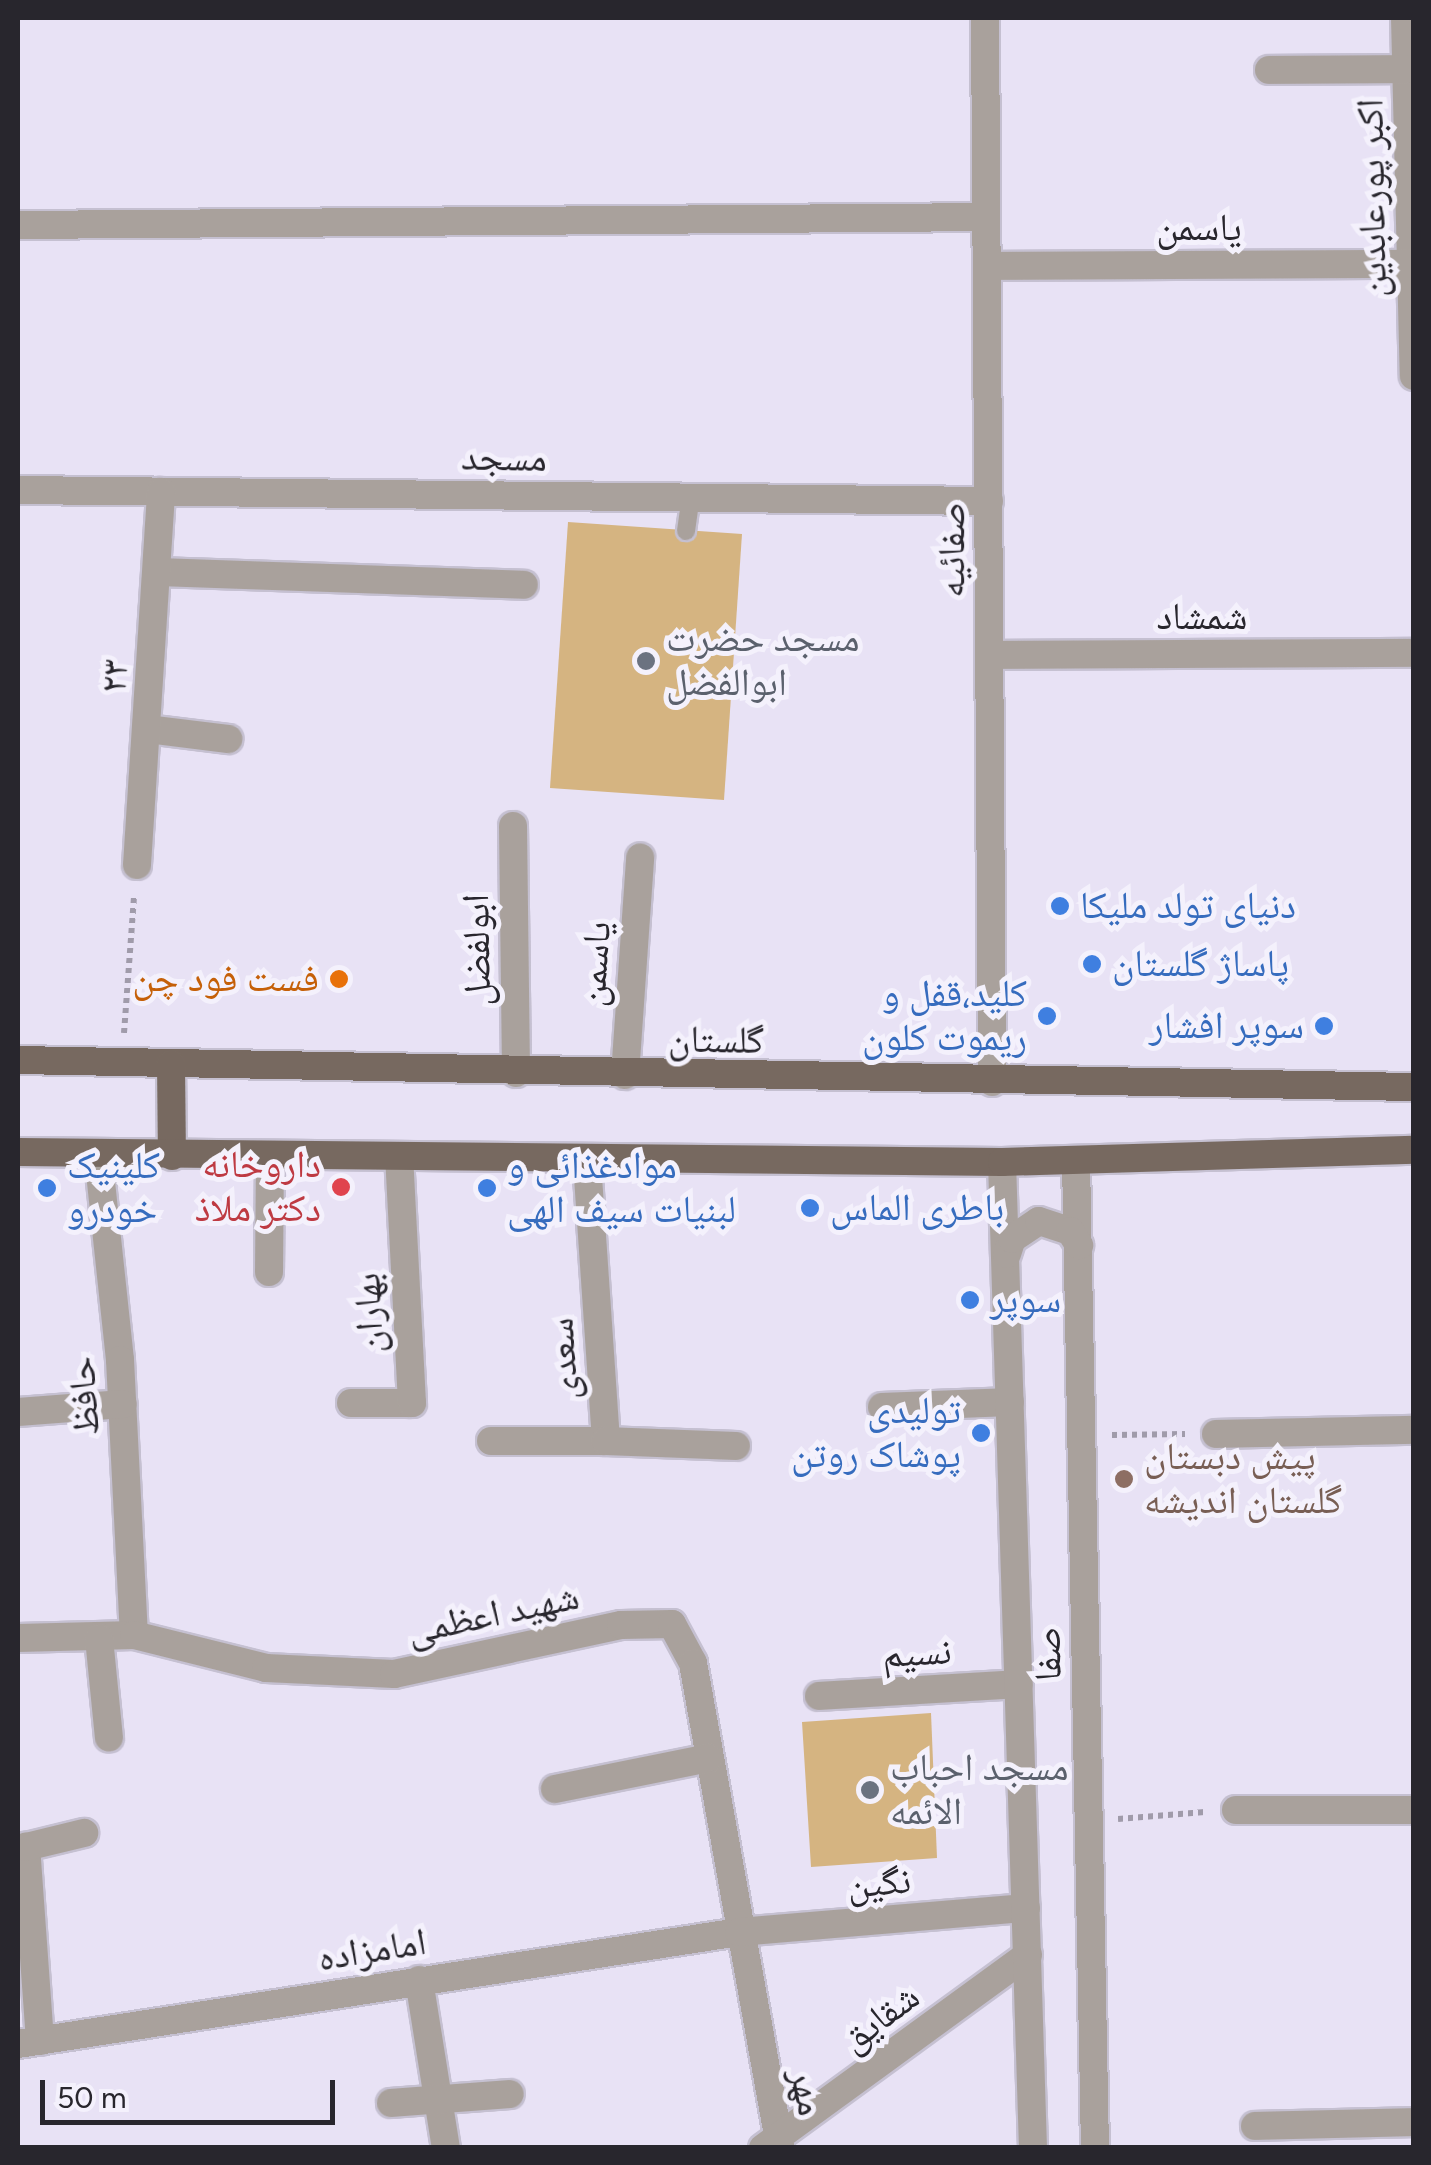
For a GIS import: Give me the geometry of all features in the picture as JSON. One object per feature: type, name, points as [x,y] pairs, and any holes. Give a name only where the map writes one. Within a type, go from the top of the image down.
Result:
[{"type":"main road","name":"گلستان","points":[[18,1060],[625,1075],[1414,1087]]},
{"type":"main road","points":[[171,1064],[172,1156]]},
{"type":"main road","points":[[18,1152],[1002,1162],[1414,1150]]},
{"type":"street","name":"صفائیه","points":[[985,18],[992,1082]]},
{"type":"street","name":"اکبر پورعابدین","points":[[1406,18],[1414,376]]},
{"type":"street","points":[[1268,70],[1406,69]]},
{"type":"street","points":[[18,225],[984,217]]},
{"type":"street","name":"یاسمن","points":[[988,266],[1411,264]]},
{"type":"street","name":"مسجد","points":[[18,490],[989,501]]},
{"type":"street","name":"۲۳","points":[[136,865],[162,492]]},
{"type":"street","points":[[158,572],[524,585]]},
{"type":"street","name":"شمشاد","points":[[990,655],[1414,653]]},
{"type":"street","points":[[148,729],[228,739]]},
{"type":"street","name":"ابولفضل","points":[[513,826],[516,1072]]},
{"type":"street","name":"یاسمن","points":[[625,1075],[640,858]]},
{"type":"street","name":"حافظ","points":[[98,1154],[123,1404],[134,1634]]},
{"type":"street","points":[[269,1272],[270,1157]]},
{"type":"street","name":"بهاران","points":[[351,1403],[412,1403],[399,1158]]},
{"type":"street","name":"سعدی","points":[[491,1441],[606,1441],[587,1159]]},
{"type":"street","name":"صفا","points":[[1076,1160],[1095,2148]]},
{"type":"street","name":"صفا","points":[[1002,1162],[1033,2148]]},
{"type":"street","points":[[1007,1254],[1024,1227],[1039,1221],[1070,1231],[1078,1245]]},
{"type":"street","points":[[882,1407],[1010,1402]]},
{"type":"street","points":[[18,1412],[123,1404]]},
{"type":"street","points":[[1216,1434],[1414,1430]]},
{"type":"street","points":[[606,1441],[736,1446]]},
{"type":"street","name":"شهید اعظمی","points":[[18,1638],[134,1634],[266,1668],[394,1674],[621,1625],[672,1624],[693,1663],[739,1932]]},
{"type":"street","points":[[99,1638],[109,1738]]},
{"type":"street","name":"نسیم","points":[[820,1696],[1019,1684]]},
{"type":"street","points":[[555,1789],[709,1758]]},
{"type":"street","points":[[1236,1810],[1414,1810]]},
{"type":"street","points":[[29,2043],[26,1847],[84,1833]]},
{"type":"street","name":"نگین","points":[[739,1932],[1026,1908]]},
{"type":"street","name":"امامزاده","points":[[29,2043],[739,1932]]},
{"type":"street","name":"مهر","points":[[739,1932],[774,2146]]},
{"type":"street","name":"شقایق","points":[[774,2146],[1028,1955]]},
{"type":"street","points":[[419,1980],[446,2148]]},
{"type":"street","points":[[392,2103],[510,2094]]},
{"type":"street","points":[[1255,2126],[1414,2122]]},
{"type":"lane","points":[[686,531],[691,498]]},
{"type":"path","points":[[122,1062],[136,865]]},
{"type":"path","points":[[1082,1436],[1216,1434]]},
{"type":"path","points":[[1089,1821],[1236,1810]]},
{"type":"building","name":"مسجد حضرت ابوالفضل","points":[[568,522],[742,534],[724,800],[550,788]]},
{"type":"building","name":"مسجد احباب الائمه","points":[[931,1713],[937,1858],[811,1867],[802,1722]]},
{"type":"place","name":"مسجد حضرت ابوالفضل","points":[[646,661]]},
{"type":"place","name":"دنیای تولد ملیکا","points":[[1060,906]]},
{"type":"place","name":"پاساژ گلستان","points":[[1092,964]]},
{"type":"place","name":"فست فود چن","points":[[339,979]]},
{"type":"place","name":"کلید،قفل و ریموت کلون","points":[[1047,1016]]},
{"type":"place","name":"سوپر افشار","points":[[1324,1026]]},
{"type":"place","name":"داروخانه دکتر ملاذ","points":[[341,1187]]},
{"type":"place","name":"کلینیک خودرو","points":[[47,1188]]},
{"type":"place","name":"موادغذائی و لبنیات سیف الهی","points":[[487,1188]]},
{"type":"place","name":"باطری الماس","points":[[810,1208]]},
{"type":"place","name":"سوپر","points":[[970,1300]]},
{"type":"place","name":"تولیدی پوشاک روتن","points":[[981,1433]]},
{"type":"place","name":"پیش دبستان گلستان اندیشه","points":[[1124,1479]]},
{"type":"place","name":"مسجد احباب الائمه","points":[[870,1790]]}]
